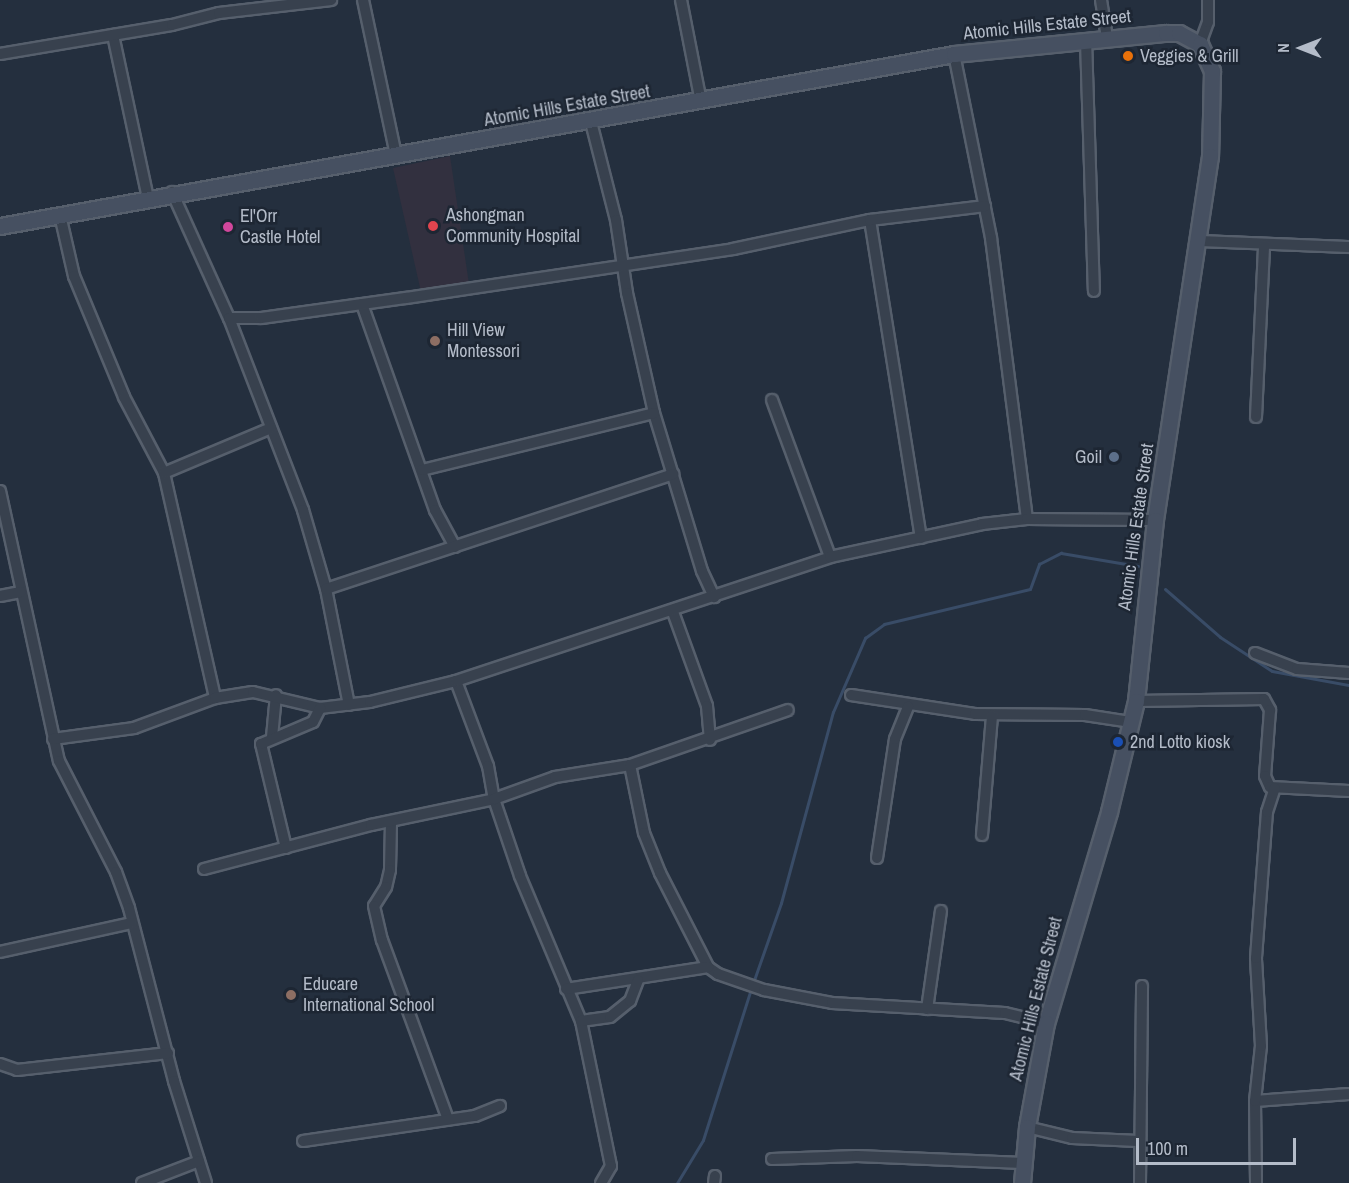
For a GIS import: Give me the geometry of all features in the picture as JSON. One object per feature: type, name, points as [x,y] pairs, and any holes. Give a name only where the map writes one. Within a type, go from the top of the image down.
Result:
[{"type":"street","points":[[218,0],[219,13]]},
{"type":"street","points":[[0,54],[113,35],[219,13],[331,0]]},
{"type":"street","points":[[363,0],[396,155]]},
{"type":"street","points":[[681,0],[701,102]]},
{"type":"street","points":[[1101,0],[1107,38]]},
{"type":"street","points":[[1200,44],[1208,22],[1208,0]]},
{"type":"street","name":"Atomic Hills Estate Street","points":[[0,226],[172,192],[591,122],[954,54],[1179,33],[1200,44],[1210,58],[1213,99],[1210,156],[1155,520],[1136,701],[1046,1023],[1027,1127],[1022,1183]]},
{"type":"street","points":[[113,35],[148,198]]},
{"type":"street","points":[[1086,40],[1094,291]]},
{"type":"street","points":[[954,54],[985,206],[1027,519]]},
{"type":"street","points":[[591,122],[616,220],[622,264],[654,413],[702,571],[714,597]]},
{"type":"street","points":[[172,192],[229,318],[303,510],[326,589],[349,705]]},
{"type":"street","points":[[229,318],[261,318],[362,304],[733,249],[870,220],[985,206]]},
{"type":"street","points":[[60,215],[74,276],[124,397],[164,473],[215,698]]},
{"type":"street","points":[[870,220],[921,538]]},
{"type":"street","points":[[1198,241],[1349,247]]},
{"type":"street","points":[[1256,417],[1264,245]]},
{"type":"street","points":[[362,304],[435,510],[454,547]]},
{"type":"street","points":[[772,400],[830,557]]},
{"type":"street","points":[[422,470],[654,413]]},
{"type":"street","points":[[164,473],[271,428]]},
{"type":"street","points":[[326,589],[673,474]]},
{"type":"street","points":[[0,491],[53,739],[72,792],[116,872],[206,1183]]},
{"type":"street","points":[[53,739],[134,728],[215,698],[253,692],[276,695],[320,708],[349,705],[456,681],[580,638],[673,612],[830,557],[921,538],[1027,519],[1155,520]]},
{"type":"street","points":[[0,596],[21,592]]},
{"type":"street","points":[[673,612],[707,706],[710,740]]},
{"type":"street","points":[[1255,653],[1297,669],[1349,673]]},
{"type":"street","points":[[456,681],[488,766],[494,800],[566,989],[581,1021],[611,1166],[601,1183]]},
{"type":"street","points":[[272,737],[276,695]]},
{"type":"street","points":[[851,695],[908,707],[992,715],[1085,715],[1131,722]]},
{"type":"street","points":[[1136,701],[1264,699],[1270,710],[1265,776],[1267,783],[1275,788],[1349,791]]},
{"type":"street","points":[[877,858],[895,739],[908,707]]},
{"type":"street","points":[[286,848],[261,744],[272,737],[313,722],[320,708]]},
{"type":"street","points":[[204,869],[391,822],[494,800],[555,777],[630,765],[710,740],[788,710]]},
{"type":"street","points":[[982,835],[992,715]]},
{"type":"street","points":[[630,765],[644,833],[708,967]]},
{"type":"street","points":[[1256,1183],[1255,1101],[1261,1046],[1256,958],[1267,812],[1275,788]]},
{"type":"street","points":[[391,822],[390,870],[386,887],[374,906],[382,940],[448,1119]]},
{"type":"street","points":[[927,1009],[941,911]]},
{"type":"street","points":[[0,952],[132,923]]},
{"type":"street","points":[[566,989],[638,980],[708,967],[764,990],[832,1003],[1005,1013],[1046,1023]]},
{"type":"street","points":[[581,1021],[610,1017],[630,1001],[638,980]]},
{"type":"street","points":[[1140,1183],[1138,1141],[1142,986]]},
{"type":"street","points":[[0,1064],[16,1070],[168,1053]]},
{"type":"street","points":[[1255,1101],[1349,1094]]},
{"type":"street","points":[[303,1141],[475,1116],[500,1106]]},
{"type":"street","points":[[1027,1127],[1072,1138],[1138,1141]]},
{"type":"street","points":[[772,1159],[857,1156],[1023,1163]]},
{"type":"street","points":[[142,1183],[199,1161]]},
{"type":"shaded area","name":"Ashongman Community Hospital","points":[[450,156],[469,284],[421,292],[393,168]]},
{"type":"waterway","points":[[753,983],[781,903],[833,712],[865,638],[884,624],[1030,589],[1039,564],[1061,553],[1138,566]]},
{"type":"waterway","points":[[1165,589],[1220,637],[1272,671],[1349,685]]},
{"type":"waterway","points":[[677,1183],[703,1140],[751,989]]},
{"type":"place","name":"Veggies & Grill","points":[[1128,56]]},
{"type":"place","name":"Ashongman Community Hospital","points":[[433,226]]},
{"type":"place","name":"El'Orr Castle Hotel","points":[[228,227]]},
{"type":"place","name":"Hill View Montessori","points":[[435,341]]},
{"type":"place","name":"Goil","points":[[1114,457]]},
{"type":"place","name":"2nd Lotto kiosk","points":[[1118,742]]},
{"type":"place","name":"Educare International School","points":[[291,995]]}]
